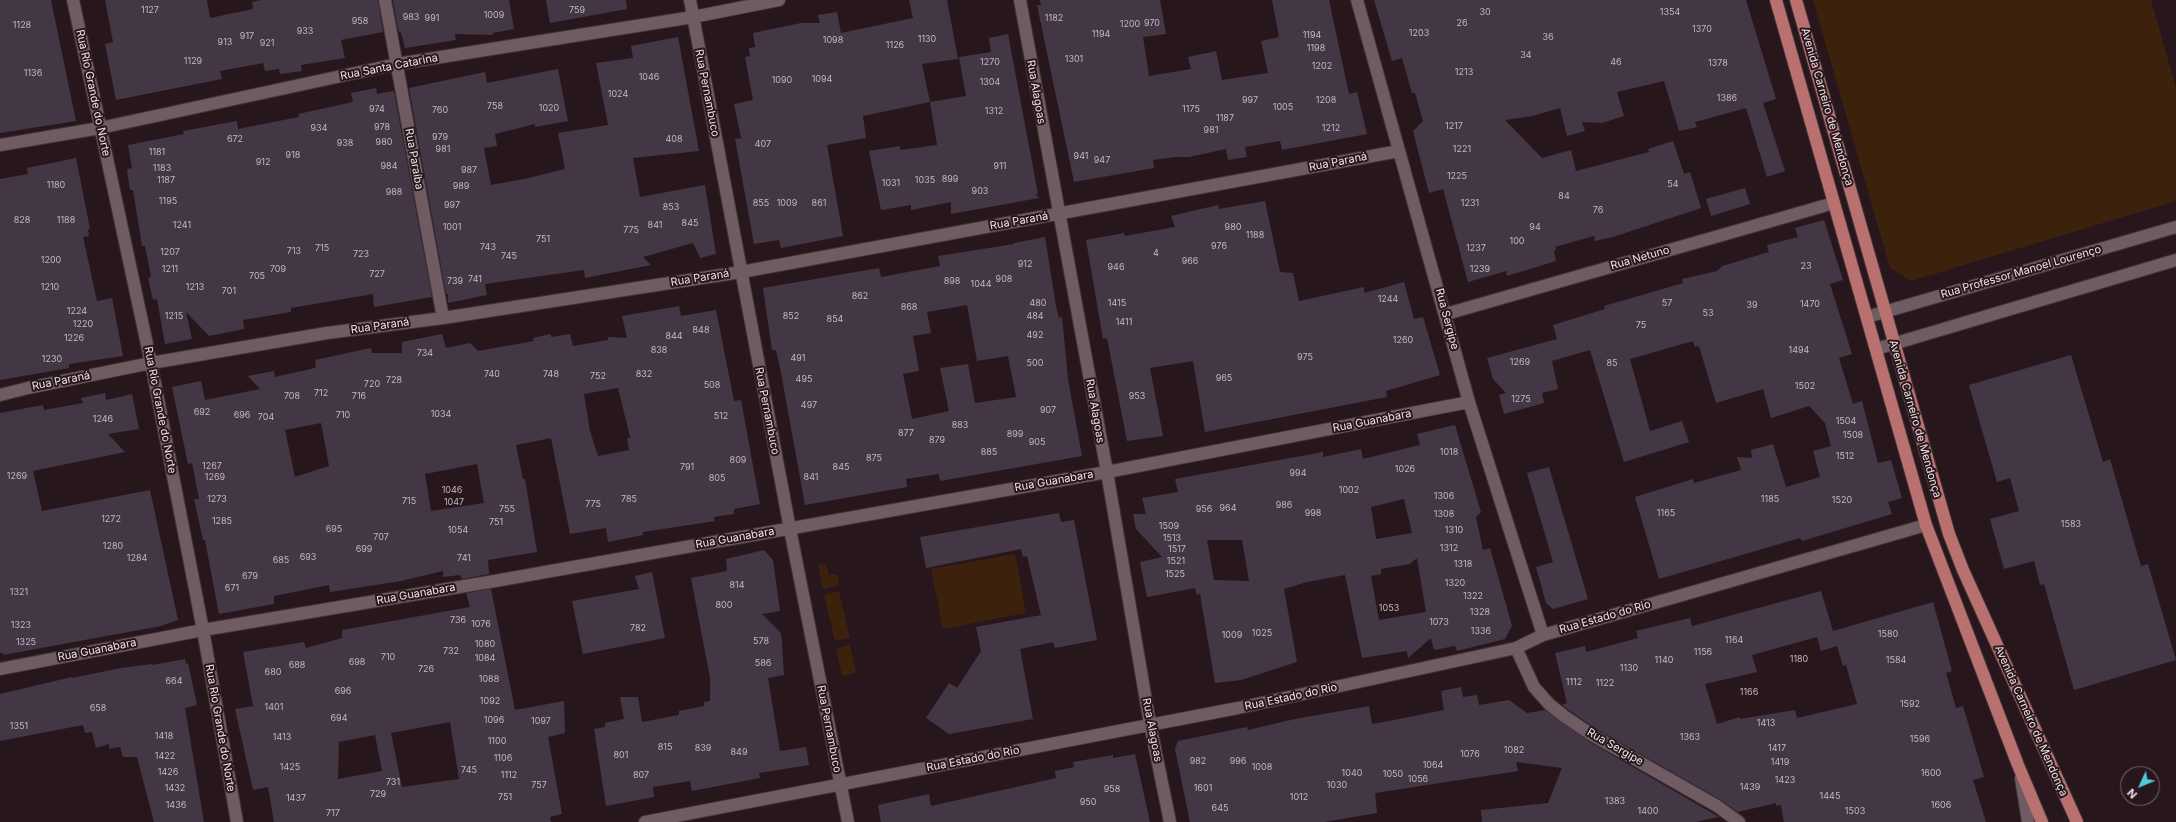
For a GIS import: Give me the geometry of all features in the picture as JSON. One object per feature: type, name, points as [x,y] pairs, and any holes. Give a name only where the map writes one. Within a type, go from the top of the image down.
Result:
[{"type":"main road","name":"Avenida Carneiro de Mendonça","points":[[1776,0],[1926,525],[2018,765],[2042,822]]},
{"type":"main road","name":"Avenida Carneiro de Mendonça","points":[[1796,0],[1893,343],[1949,534],[1963,570],[2077,822]]},
{"type":"street","name":"Rua Rio Grande do Norte","points":[[73,0],[151,363],[203,630],[237,822]]},
{"type":"street","name":"Rua Paraíba","points":[[384,0],[443,318]]},
{"type":"street","name":"Rua Pernambuco","points":[[690,0],[790,529],[848,822]]},
{"type":"street","name":"Rua Santa Catarina","points":[[0,145],[100,128],[397,64],[693,17],[779,0]]},
{"type":"street","name":"Rua Alagoas","points":[[1020,0],[1106,472],[1150,724],[1170,822]]},
{"type":"street","name":"Rua Sergipe","points":[[1357,0],[1446,314],[1469,402],[1543,635]]},
{"type":"street","name":"Rua Paraná","points":[[0,395],[151,363],[342,331],[443,318],[741,272],[1399,151]]},
{"type":"street","name":"Rua Netuno","points":[[1446,314],[1834,203]]},
{"type":"street","name":"Rua Professor Manoel Lourenço","points":[[1867,317],[2176,227]]},
{"type":"street","points":[[1876,349],[2176,260]]},
{"type":"street","name":"Rua Guanabara","points":[[0,669],[203,630],[790,529],[1106,472],[1469,402]]},
{"type":"street","name":"Rua Estado do Rio","points":[[645,822],[1238,708],[1516,648],[1543,635],[1926,525]]},
{"type":"street","name":"Rua Sergipe","points":[[1516,648],[1534,687],[1549,704],[1564,716],[1598,738],[1717,806],[1739,822]]},
{"type":"street","points":[[2018,765],[2028,822]]},
{"type":"shaded area","points":[[1813,0],[2151,0],[2176,88],[2176,201],[1911,281],[1890,268]]},
{"type":"shaded area","points":[[1015,554],[1026,613],[943,629],[931,569]]},
{"type":"shaded area","points":[[826,564],[829,575],[837,574],[839,585],[823,589],[818,565]]},
{"type":"shaded area","points":[[839,591],[850,638],[835,641],[824,595]]},
{"type":"shaded area","points":[[850,645],[856,673],[842,676],[836,648]]},
{"type":"building","points":[[0,0],[51,0],[76,121],[0,133]]},
{"type":"building","points":[[105,0],[207,0],[210,18],[253,9],[252,2],[261,0],[378,0],[383,32],[341,40],[345,58],[301,65],[302,71],[280,74],[279,69],[265,71],[263,63],[220,71],[222,79],[116,100],[105,44],[113,42]]},
{"type":"building","points":[[393,0],[509,0],[514,29],[493,33],[493,35],[455,34],[456,40],[405,48],[401,33],[398,30]]},
{"type":"building","points":[[546,0],[626,0],[627,9],[550,23]]},
{"type":"building","points":[[909,0],[947,0],[958,59],[922,64],[930,102],[863,116],[866,138],[827,145],[843,236],[781,248],[779,240],[754,244],[735,139],[741,138],[734,104],[753,100],[745,57],[750,56],[749,48],[755,47],[753,33],[801,23],[820,23],[818,15],[837,12],[841,33],[913,18]]},
{"type":"building","points":[[1040,0],[1160,0],[1166,34],[1143,37],[1149,76],[1191,69],[1188,57],[1216,51],[1222,80],[1268,73],[1261,41],[1279,37],[1272,0],[1329,0],[1349,94],[1357,92],[1367,134],[1282,150],[1280,141],[1245,147],[1247,157],[1228,160],[1226,149],[1189,157],[1153,160],[1154,168],[1074,182],[1037,5],[1041,5]]},
{"type":"building","points":[[1374,0],[1746,0],[1776,99],[1763,103],[1785,171],[1767,177],[1746,108],[1695,122],[1697,127],[1679,131],[1664,81],[1617,92],[1624,116],[1602,123],[1582,122],[1585,131],[1567,136],[1560,108],[1532,116],[1505,120],[1542,158],[1571,150],[1576,171],[1649,152],[1648,149],[1673,141],[1684,174],[1690,172],[1701,208],[1613,237],[1595,241],[1594,236],[1555,247],[1556,250],[1554,251],[1556,261],[1507,276],[1506,271],[1468,282],[1443,189],[1429,193],[1413,131],[1423,121],[1415,93],[1412,93],[1402,58],[1392,61]]},
{"type":"building","points":[[1008,34],[1038,194],[1035,194],[1039,198],[951,214],[951,202],[911,210],[911,205],[881,210],[869,151],[900,146],[900,150],[937,145],[930,102],[966,96],[959,57],[991,52],[989,38]]},
{"type":"building","points":[[678,37],[699,151],[633,158],[640,197],[705,185],[716,254],[700,258],[693,243],[643,257],[651,265],[585,278],[584,270],[485,284],[487,295],[448,303],[448,294],[446,294],[409,88],[485,72],[487,83],[558,69],[568,121],[535,127],[535,124],[495,134],[497,146],[484,148],[491,185],[524,179],[565,169],[558,133],[608,125],[596,63],[633,58],[631,46]]},
{"type":"building","points":[[376,88],[377,94],[394,91],[432,297],[374,307],[373,294],[291,308],[291,312],[243,320],[244,329],[209,336],[186,312],[192,339],[165,344],[157,299],[153,300],[148,278],[151,276],[145,246],[142,246],[133,190],[130,190],[127,169],[132,168],[128,145],[184,134],[183,131],[237,121],[238,129],[299,117],[298,114],[353,102],[351,93]]},
{"type":"building","points":[[76,158],[90,229],[88,229],[89,236],[83,237],[97,301],[112,298],[123,356],[69,364],[69,368],[0,380],[0,179],[28,174],[27,168]]},
{"type":"building","points":[[1745,188],[1750,204],[1711,216],[1706,199]]},
{"type":"building","points":[[1265,201],[1280,272],[1293,273],[1299,301],[1364,287],[1364,293],[1404,282],[1414,319],[1423,317],[1440,375],[1386,391],[1387,397],[1205,432],[1193,361],[1150,368],[1163,436],[1127,441],[1107,338],[1103,339],[1086,240],[1124,233],[1125,236],[1175,227],[1171,216],[1218,205],[1219,209]]},
{"type":"building","points":[[1824,220],[1843,280],[1830,284],[1852,354],[1839,358],[1853,404],[1862,401],[1878,463],[1891,460],[1902,498],[1888,502],[1892,514],[1802,541],[1800,538],[1659,579],[1635,497],[1693,479],[1694,483],[1741,470],[1737,457],[1752,458],[1751,450],[1773,444],[1786,487],[1820,477],[1813,451],[1831,446],[1825,423],[1809,406],[1771,418],[1763,389],[1716,403],[1699,346],[1695,347],[1693,341],[1630,359],[1650,431],[1682,421],[1689,442],[1624,462],[1590,350],[1552,361],[1558,389],[1542,393],[1544,403],[1504,414],[1499,395],[1506,393],[1493,379],[1487,358],[1557,339],[1553,325],[1605,309],[1604,306],[1683,283],[1682,279],[1717,271],[1722,266],[1769,252],[1767,245],[1798,237],[1795,228]]},
{"type":"building","points":[[1045,237],[1056,306],[1059,318],[1062,317],[1068,379],[1082,456],[940,481],[939,474],[906,479],[907,487],[805,505],[781,373],[776,350],[772,350],[763,288],[879,268],[881,277],[940,266],[938,256]],"holes":[[[967,305],[977,361],[1008,356],[1016,397],[975,403],[968,364],[940,368],[949,411],[912,419],[903,374],[919,371],[913,336],[931,333],[927,312]]]},
{"type":"building","points":[[679,306],[681,316],[716,310],[734,401],[741,400],[760,504],[734,509],[734,514],[714,517],[715,521],[643,532],[643,535],[608,542],[606,528],[570,534],[551,438],[516,445],[523,479],[525,479],[537,552],[488,560],[489,574],[462,579],[460,575],[443,577],[443,571],[401,581],[330,592],[329,585],[274,596],[274,604],[219,614],[205,540],[203,540],[194,499],[199,499],[192,463],[188,464],[172,387],[201,381],[205,400],[260,389],[248,376],[274,371],[275,377],[311,369],[316,367],[315,360],[371,348],[372,353],[402,353],[402,342],[442,334],[446,348],[470,343],[478,351],[534,341],[533,338],[551,334],[551,337],[570,334],[573,346],[608,340],[608,337],[627,338],[622,316]],"holes":[[[618,388],[630,437],[627,439],[629,450],[598,456],[590,431],[584,394]],[[321,423],[329,466],[295,477],[285,430]],[[477,464],[484,503],[431,511],[425,474]]]},
{"type":"building","points":[[2071,355],[2103,462],[2110,459],[2141,566],[2148,564],[2176,660],[2074,690],[2044,584],[2040,585],[2034,561],[2004,569],[1990,519],[2019,511],[2010,478],[1997,482],[1969,385]]},
{"type":"building","points":[[105,393],[106,400],[132,394],[139,429],[108,434],[125,452],[33,471],[42,511],[150,490],[178,620],[161,626],[3,655],[3,653],[0,653],[0,413],[43,405],[44,410],[83,403],[81,398]]},
{"type":"building","points":[[1455,425],[1481,512],[1476,517],[1483,550],[1490,548],[1512,626],[1505,639],[1457,651],[1455,646],[1434,650],[1431,638],[1408,658],[1407,651],[1362,658],[1345,575],[1307,582],[1284,589],[1297,662],[1241,680],[1215,683],[1200,594],[1197,595],[1195,588],[1147,597],[1140,562],[1162,557],[1136,529],[1133,514],[1146,514],[1142,498],[1178,492],[1175,479],[1323,452],[1323,457],[1361,449],[1363,459],[1420,445],[1417,434]],"holes":[[[1404,499],[1412,533],[1376,539],[1371,507]],[[1207,540],[1242,540],[1249,581],[1214,580]],[[1417,558],[1426,612],[1379,620],[1371,576],[1381,574],[1381,569],[1410,564]]]},
{"type":"building","points":[[1549,467],[1588,599],[1553,609],[1546,603],[1536,567],[1553,562],[1527,473]]},
{"type":"building","points":[[1059,513],[1061,522],[1074,520],[1097,640],[1055,648],[1053,642],[1020,649],[1033,719],[949,734],[926,718],[949,683],[957,688],[981,651],[976,627],[1041,615],[1027,556],[1023,557],[1021,549],[926,568],[920,537]]},
{"type":"building","points":[[764,550],[773,560],[780,611],[762,614],[781,633],[784,675],[768,678],[780,751],[806,747],[809,765],[759,773],[760,778],[692,791],[690,781],[653,787],[654,797],[606,806],[594,729],[605,727],[605,723],[624,719],[620,697],[638,697],[642,722],[679,715],[679,711],[704,706],[704,702],[710,701],[710,678],[691,578],[727,571],[726,559]]},
{"type":"building","points":[[652,572],[665,638],[583,654],[572,601],[639,589],[635,576]]},
{"type":"building","points":[[491,589],[515,710],[564,701],[565,733],[548,737],[562,814],[550,817],[551,822],[274,822],[268,787],[253,790],[235,709],[253,706],[243,652],[304,642],[306,648],[342,638],[342,630],[470,607],[466,593]],"holes":[[[450,722],[459,779],[402,787],[391,733]],[[375,735],[382,771],[338,779],[339,742]]]},
{"type":"building","points":[[1821,591],[1833,631],[1933,602],[1952,671],[1946,673],[1956,708],[1963,706],[1984,777],[1973,780],[1986,822],[1784,822],[1781,805],[1776,806],[1776,803],[1738,812],[1721,800],[1596,729],[1562,705],[1567,703],[1555,653],[1585,646],[1586,652],[1638,638],[1636,631],[1690,618],[1692,626]],"holes":[[[1817,637],[1821,651],[1837,646],[1843,666],[1846,665],[1857,704],[1797,718],[1795,710],[1740,719],[1740,717],[1717,724],[1705,684],[1757,672],[1752,655]]]},
{"type":"building","points":[[185,659],[186,664],[188,663],[197,705],[185,708],[204,822],[154,822],[137,757],[123,757],[120,747],[109,749],[109,744],[96,748],[92,732],[85,733],[83,725],[0,741],[0,694],[72,677]]},
{"type":"building","points":[[1461,687],[1463,697],[1477,695],[1479,705],[1509,700],[1527,713],[1545,710],[1588,741],[1719,817],[1695,822],[1482,822],[1481,810],[1548,803],[1562,768],[1516,762],[1518,771],[1375,793],[1377,813],[1324,822],[1190,822],[1175,749],[1178,741],[1247,727],[1248,730],[1295,719],[1369,706],[1372,724],[1394,720],[1444,710],[1441,691]]},
{"type":"building","points":[[1135,754],[1150,822],[881,822],[878,805],[929,794],[931,806],[1056,778],[1055,771],[1074,767],[1073,762],[1113,755],[1113,758]]}]
